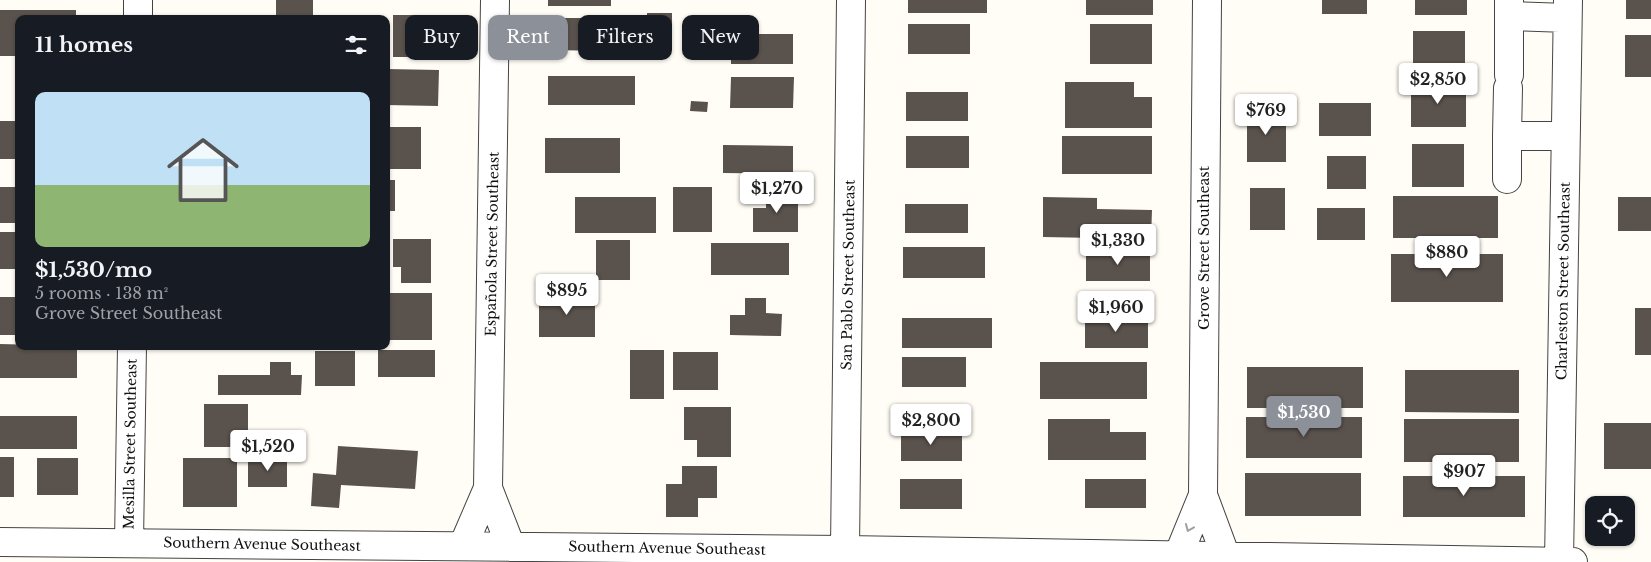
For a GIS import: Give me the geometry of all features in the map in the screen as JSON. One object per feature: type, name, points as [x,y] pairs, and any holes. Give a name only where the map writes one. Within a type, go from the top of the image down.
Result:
[{"type":"street","points":[[138,0],[138,15]]},
{"type":"street","name":"Española Street Southeast","points":[[495,0],[488,488],[511,547]]},
{"type":"street","name":"San Pablo Street Southeast","points":[[845,550],[851,0]]},
{"type":"street","name":"Grove Street Southeast","points":[[1207,0],[1203,495],[1226,557]]},
{"type":"street","points":[[1506,179],[1509,8],[1568,9]]},
{"type":"street","name":"Charleston Street Southeast","points":[[1559,562],[1568,9]]},
{"type":"street","points":[[1507,136],[1565,136]]},
{"type":"street","name":"Mesilla Street Southeast","points":[[129,543],[132,350]]},
{"type":"street","name":"Española Street Southeast","points":[[463,546],[488,488]]},
{"type":"street","name":"Grove Street Southeast","points":[[1178,556],[1203,495]]},
{"type":"street","name":"Southern Avenue Southeast","points":[[0,542],[845,550],[1573,562]]},
{"type":"building","points":[[276,0],[313,0],[313,15],[276,15]]},
{"type":"building","points":[[548,0],[611,0],[611,6],[548,6]]},
{"type":"building","points":[[908,0],[987,0],[987,13],[908,13]]},
{"type":"building","points":[[1086,0],[1153,0],[1153,15],[1086,15]]},
{"type":"building","points":[[1322,0],[1367,0],[1367,14],[1322,14]]},
{"type":"building","points":[[1415,0],[1467,0],[1467,15],[1415,15]]},
{"type":"building","points":[[1626,0],[1651,0],[1651,19],[1626,19]]},
{"type":"building","points":[[0,10],[76,10],[76,15],[15,15],[15,56],[0,56]]},
{"type":"building","points":[[647,13],[672,13],[672,15],[647,15]]},
{"type":"building","points":[[393,15],[405,15],[405,57],[393,57]]},
{"type":"building","points":[[568,18],[578,18],[578,50],[568,50]]},
{"type":"building","points":[[908,24],[970,24],[970,54],[908,54]]},
{"type":"building","points":[[1090,24],[1152,24],[1152,64],[1090,64]]},
{"type":"building","points":[[1413,31],[1465,31],[1465,75],[1413,75]]},
{"type":"building","points":[[759,34],[793,34],[793,64],[731,64],[731,60],[759,60]]},
{"type":"building","points":[[1625,35],[1651,35],[1651,77],[1625,77]]},
{"type":"building","points":[[390,69],[439,70],[438,106],[390,105]]},
{"type":"building","points":[[548,76],[635,76],[635,105],[548,105]]},
{"type":"building","points":[[731,77],[794,77],[793,108],[730,108]]},
{"type":"building","points":[[1065,82],[1134,82],[1134,97],[1152,97],[1152,128],[1065,128]]},
{"type":"building","points":[[1411,84],[1466,84],[1466,127],[1411,127]]},
{"type":"building","points":[[906,92],[968,92],[968,121],[906,121]]},
{"type":"building","points":[[691,101],[708,102],[707,112],[690,111]]},
{"type":"building","points":[[1319,103],[1371,103],[1371,136],[1319,136]]},
{"type":"building","points":[[1247,110],[1286,110],[1286,162],[1247,162]]},
{"type":"building","points":[[0,121],[15,121],[15,159],[0,159]]},
{"type":"building","points":[[390,127],[421,127],[421,169],[390,169]]},
{"type":"building","points":[[906,136],[969,136],[969,168],[906,168]]},
{"type":"building","points":[[1062,136],[1152,136],[1152,174],[1062,174]]},
{"type":"building","points":[[545,138],[620,138],[620,173],[545,173]]},
{"type":"building","points":[[1412,144],[1464,144],[1464,187],[1412,187]]},
{"type":"building","points":[[723,145],[793,146],[793,174],[723,173]]},
{"type":"building","points":[[1327,156],[1366,156],[1366,189],[1327,189]]},
{"type":"building","points":[[390,180],[395,180],[395,211],[390,211]]},
{"type":"building","points":[[0,187],[15,187],[15,223],[0,223]]},
{"type":"building","points":[[673,187],[712,187],[712,232],[673,232]]},
{"type":"building","points":[[1250,188],[1285,188],[1285,230],[1250,230]]},
{"type":"building","points":[[766,194],[798,194],[798,232],[753,232],[753,208],[766,208]]},
{"type":"building","points":[[1393,196],[1498,196],[1498,238],[1393,238]]},
{"type":"building","points":[[575,197],[656,197],[656,233],[575,233]]},
{"type":"building","points":[[1043,197],[1097,198],[1097,209],[1152,210],[1151,239],[1043,237]]},
{"type":"building","points":[[1618,197],[1651,197],[1651,231],[1618,231]]},
{"type":"building","points":[[905,204],[968,204],[968,233],[905,233]]},
{"type":"building","points":[[1317,208],[1365,208],[1365,240],[1317,240]]},
{"type":"building","points":[[0,232],[15,232],[15,269],[0,269]]},
{"type":"building","points":[[393,239],[431,239],[431,283],[401,283],[401,267],[393,267]]},
{"type":"building","points":[[596,240],[630,240],[630,280],[596,280]]},
{"type":"building","points":[[711,243],[789,243],[789,275],[711,275]]},
{"type":"building","points":[[903,247],[985,247],[985,278],[903,278]]},
{"type":"building","points":[[1086,250],[1150,250],[1150,281],[1086,281]]},
{"type":"building","points":[[1391,254],[1503,254],[1503,302],[1391,302]]},
{"type":"building","points":[[390,293],[432,293],[432,340],[390,340]]},
{"type":"building","points":[[539,295],[595,295],[595,337],[539,337]]},
{"type":"building","points":[[0,297],[15,297],[15,335],[0,335]]},
{"type":"building","points":[[745,298],[766,298],[766,313],[782,314],[781,336],[730,335],[730,315],[745,315]]},
{"type":"building","points":[[1635,308],[1651,308],[1651,355],[1635,355]]},
{"type":"building","points":[[902,318],[992,318],[992,348],[902,348]]},
{"type":"building","points":[[1085,318],[1148,318],[1148,348],[1085,348]]},
{"type":"building","points":[[0,344],[15,344],[15,350],[77,350],[77,378],[0,378]]},
{"type":"building","points":[[378,350],[435,350],[435,377],[378,377]]},
{"type":"building","points":[[630,350],[664,350],[664,399],[630,399]]},
{"type":"building","points":[[315,351],[355,351],[355,386],[315,386]]},
{"type":"building","points":[[673,352],[718,352],[718,390],[673,390]]},
{"type":"building","points":[[902,357],[966,357],[966,387],[902,387]]},
{"type":"building","points":[[270,362],[291,362],[291,375],[302,375],[301,395],[218,395],[218,375],[270,375]]},
{"type":"building","points":[[1040,362],[1147,362],[1147,399],[1040,399]]},
{"type":"building","points":[[1247,367],[1363,367],[1363,408],[1247,408]]},
{"type":"building","points":[[1405,370],[1519,370],[1519,413],[1405,412]]},
{"type":"building","points":[[204,404],[248,404],[248,447],[204,447]]},
{"type":"building","points":[[684,407],[731,407],[731,457],[697,457],[697,440],[684,440]]},
{"type":"building","points":[[0,416],[77,416],[77,449],[0,449]]},
{"type":"building","points":[[1246,417],[1362,417],[1362,458],[1246,458]]},
{"type":"building","points":[[1048,419],[1110,419],[1110,432],[1146,432],[1146,460],[1048,460]]},
{"type":"building","points":[[1404,419],[1519,419],[1519,462],[1404,462]]},
{"type":"building","points":[[1604,423],[1651,423],[1651,469],[1604,469]]},
{"type":"building","points":[[901,431],[962,431],[962,461],[901,461]]},
{"type":"building","points":[[338,446],[418,451],[415,489],[341,485],[339,508],[311,506],[313,473],[336,475]]},
{"type":"building","points":[[0,457],[14,457],[14,497],[0,497]]},
{"type":"building","points":[[37,458],[78,458],[78,495],[37,495]]},
{"type":"building","points":[[183,458],[237,458],[237,507],[183,507]]},
{"type":"building","points":[[248,458],[287,458],[287,487],[248,487]]},
{"type":"building","points":[[682,466],[717,466],[717,498],[698,498],[698,517],[666,517],[666,484],[682,484]]},
{"type":"building","points":[[1245,473],[1361,473],[1361,516],[1245,516]]},
{"type":"building","points":[[1403,476],[1525,476],[1525,517],[1403,517]]},
{"type":"building","points":[[900,479],[962,479],[962,509],[900,509]]},
{"type":"building","points":[[1085,479],[1146,479],[1146,508],[1085,508]]}]
